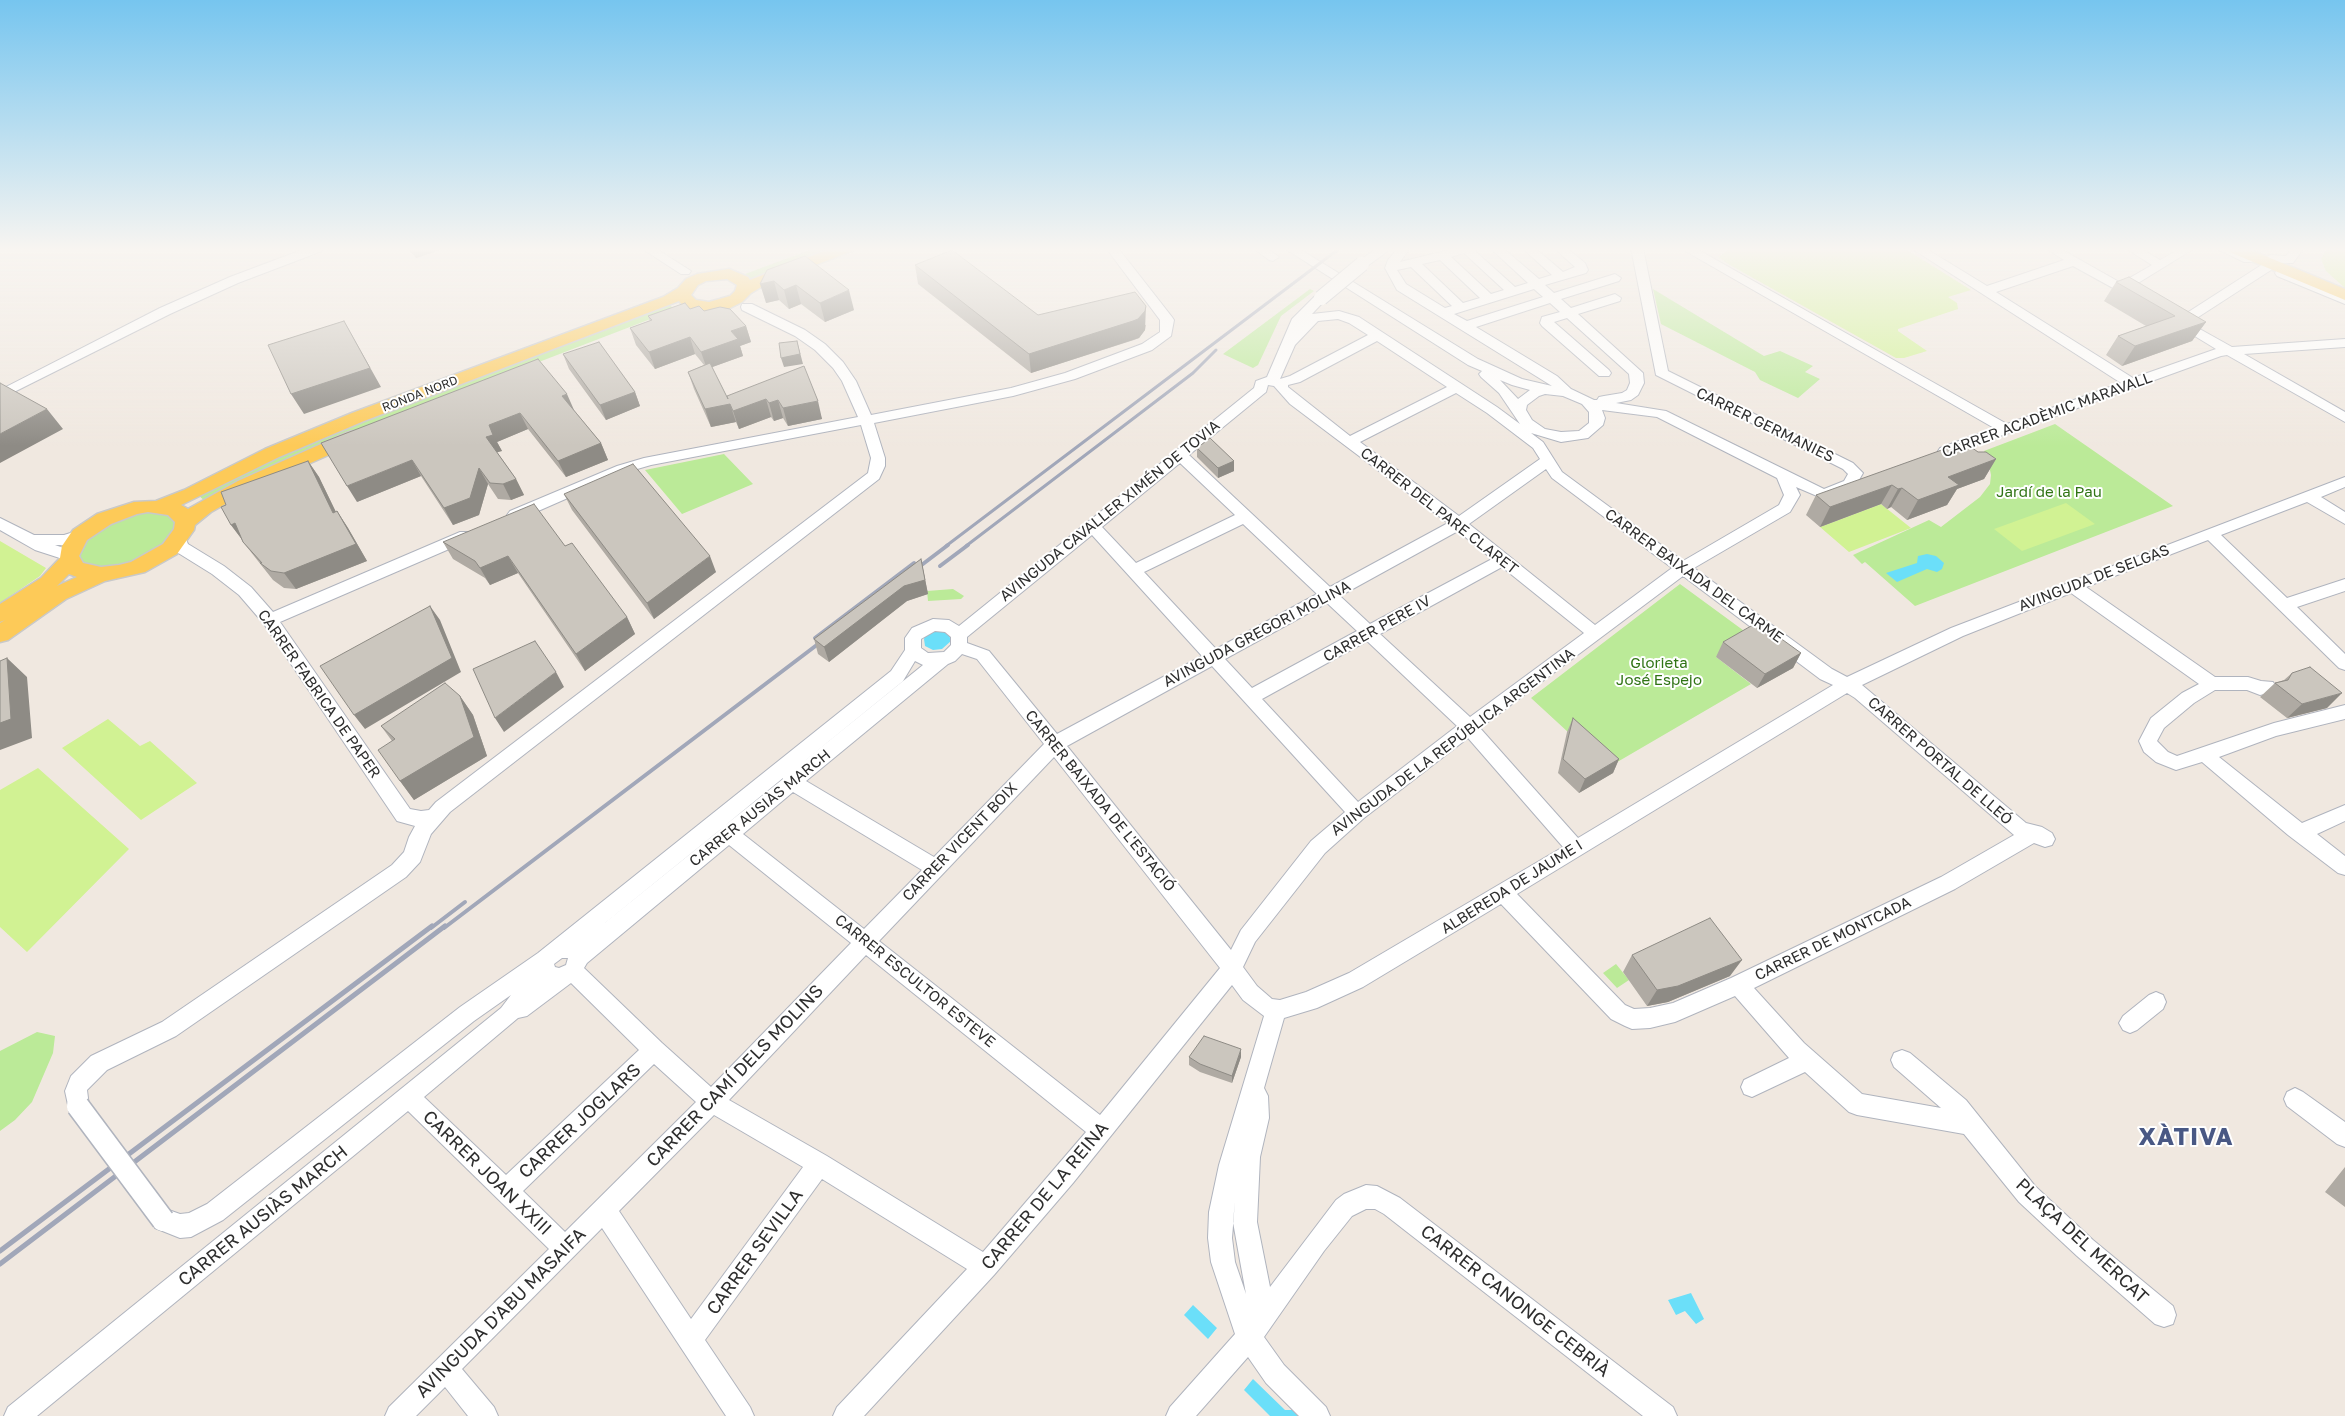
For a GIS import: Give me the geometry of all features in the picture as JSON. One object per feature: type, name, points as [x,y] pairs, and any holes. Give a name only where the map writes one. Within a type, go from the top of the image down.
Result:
[{"type":"main road","name":"RONDA NORD","points":[[80,535],[97,522],[118,512],[141,507],[161,506],[183,498],[272,453],[349,421],[632,314]]},
{"type":"main road","name":"RONDA NORD","points":[[101,574],[126,571],[156,558],[204,507],[245,485],[337,443],[673,314]]},
{"type":"main road","points":[[161,506],[173,509],[181,514],[182,531]]},
{"type":"main road","points":[[0,614],[48,583],[70,558],[72,546],[80,535]]},
{"type":"main road","points":[[70,558],[75,568],[86,573],[101,574]]},
{"type":"main road","points":[[0,634],[59,594],[101,574]]},
{"type":"street","points":[[0,395],[160,314]]},
{"type":"street","points":[[435,816],[443,807],[865,485],[874,476],[878,466],[866,420],[849,380],[829,356],[800,333],[767,314]]},
{"type":"street","points":[[499,522],[622,469],[649,460],[1042,385],[1127,356],[1154,343],[1166,333],[1168,326],[1163,314]]},
{"type":"street","points":[[1278,384],[1288,344],[1299,319],[1304,314]]},
{"type":"street","points":[[1396,314],[1473,362],[1517,382],[1544,390],[1566,392]]},
{"type":"street","points":[[1446,314],[1552,379],[1566,392],[1586,401],[1661,414],[1808,489],[1824,494]]},
{"type":"street","points":[[1466,326],[1503,314]]},
{"type":"street","points":[[1562,314],[1550,318],[1548,323],[1604,373]]},
{"type":"street","points":[[1571,314],[1636,373],[1636,388],[1626,397],[1615,400],[1586,401]]},
{"type":"street","name":"CARRER GERMANIES","points":[[1650,314],[1662,372],[1669,378],[1848,466],[1856,473],[1855,478],[1850,484]]},
{"type":"street","points":[[1803,314],[2006,429]]},
{"type":"street","points":[[2021,314],[2133,384]]},
{"type":"street","points":[[2165,314],[2345,418]]},
{"type":"street","points":[[2180,323],[2193,314]]},
{"type":"street","points":[[1288,344],[1314,317],[1339,315],[1354,320],[1492,410],[1514,420],[1522,416]]},
{"type":"street","points":[[1278,384],[1295,379],[1377,336]]},
{"type":"street","name":"CARRER ACADÈMIC MARAVALL","points":[[1933,455],[2208,356],[2228,351],[2345,343]]},
{"type":"street","points":[[1473,362],[1504,390],[1522,416],[1549,435],[1572,437],[1591,431],[1596,425],[1598,418],[1586,401]]},
{"type":"street","name":"AVINGUDA CAVALLER XIMÉN DE TOVIA","points":[[960,641],[1092,526],[1261,389],[1270,393],[1278,393],[1278,384]]},
{"type":"street","name":"CARRER DEL PARE CLARET","points":[[1278,384],[1349,442],[1459,524],[1596,634]]},
{"type":"street","points":[[1349,442],[1457,387]]},
{"type":"street","points":[[1522,416],[1521,403],[1526,397],[1544,390]]},
{"type":"street","name":"CARRER BAIXADA DEL CARME","points":[[1492,410],[1538,445],[1557,475],[1826,674],[1847,685]]},
{"type":"street","points":[[1549,435],[1549,460]]},
{"type":"street","points":[[1180,455],[1469,727],[1576,848]]},
{"type":"street","name":"AVINGUDA GREGORI MOLINA","points":[[1055,744],[1459,524],[1549,460]]},
{"type":"street","points":[[1784,477],[1792,495],[1785,508]]},
{"type":"street","points":[[1683,568],[1785,508],[1868,477]]},
{"type":"street","name":"AVINGUDA DE SELGAS","points":[[1847,685],[1943,638],[2345,482]]},
{"type":"street","points":[[2309,496],[2345,519]]},
{"type":"street","points":[[1133,571],[1246,516]]},
{"type":"street","points":[[0,523],[70,558]]},
{"type":"street","points":[[1092,526],[1357,813]]},
{"type":"street","points":[[270,620],[482,529]]},
{"type":"street","name":"CARRER FABRICA DE PAPER","points":[[182,531],[181,547],[235,582],[270,620],[404,816],[421,819],[435,816]]},
{"type":"street","points":[[2211,534],[2345,664]]},
{"type":"street","points":[[32,540],[64,540],[80,535]]},
{"type":"street","name":"CARRER FABRICA DE PAPER","points":[[156,558],[173,556],[201,560]]},
{"type":"street","name":"CARRER PERE IV","points":[[1250,697],[1503,560]]},
{"type":"street","name":"AVINGUDA DE LA REPÚBLICA ARGENTINA","points":[[1232,967],[1248,935],[1318,847],[1357,813],[1469,727],[1683,568]]},
{"type":"street","points":[[2285,605],[2345,585]]},
{"type":"street","points":[[2073,586],[2209,685]]},
{"type":"street","points":[[941,625],[955,630],[960,641],[949,657],[941,660],[924,659],[913,650],[913,638],[925,628],[941,625]]},
{"type":"street","name":"CARRER BAIXADA DE L'ESTACIÓ","points":[[960,641],[983,655],[1207,934],[1250,993],[1266,1007],[1276,1010]]},
{"type":"street","name":"CARRER AUSIÀS MARCH","points":[[435,816],[418,837],[413,856],[399,872],[169,1029],[142,1043],[111,1055],[83,1076],[76,1091],[78,1106],[163,1220],[180,1226],[191,1225],[215,1212],[467,1014],[549,957],[897,676],[913,650]]},
{"type":"street","name":"CARRER AUSIÀS MARCH","points":[[18,1416],[508,1015],[520,1009],[571,969],[728,833],[941,660]]},
{"type":"street","points":[[2267,686],[2260,688],[2248,683],[2209,685],[2157,723],[2148,741],[2150,747],[2162,758],[2176,762],[2208,757],[2274,730],[2345,712]]},
{"type":"street","name":"CARRER PORTAL DE LLEÓ","points":[[1847,685],[1872,701],[2019,829],[2040,836]]},
{"type":"street","name":"ALBEREDA DE JAUME I","points":[[1276,1010],[1310,1002],[1356,980],[1847,685]]},
{"type":"street","name":"CARRER VICENT BOIX","points":[[865,941],[1055,744]]},
{"type":"street","points":[[2208,757],[2294,829],[2302,832],[2345,867]]},
{"type":"street","points":[[791,781],[935,868]]},
{"type":"street","points":[[2302,832],[2345,813]]},
{"type":"street","name":"CARRER ESCULTOR ESTEVE","points":[[728,833],[1101,1130]]},
{"type":"street","name":"CARRER DE MONTCADA","points":[[1503,893],[1622,1015],[1638,1019],[1662,1016],[1738,985],[2040,836]]},
{"type":"street","points":[[1207,934],[1216,938],[1230,940],[1248,935]]},
{"type":"street","name":"CARRER CAMÍ DELS MOLINS","points":[[604,1210],[712,1102],[865,941]]},
{"type":"street","points":[[564,947],[575,950],[571,969],[547,975],[544,972],[549,957],[564,947]]},
{"type":"street","name":"CARRER AUSIÀS MARCH","points":[[508,1015],[549,957]]},
{"type":"street","name":"CARRER DE LA REINA","points":[[846,1416],[986,1266],[1101,1130],[1232,967]]},
{"type":"street","points":[[571,969],[654,1050],[712,1102],[819,1164],[986,1266]]},
{"type":"street","points":[[1738,985],[1807,1060],[1858,1104],[1978,1133]]},
{"type":"street","points":[[2130,1024],[2156,1002]]},
{"type":"street","points":[[1276,1010],[1226,1182],[1220,1238],[1223,1262],[1275,1374],[1316,1416]]},
{"type":"street","name":"CARRER JOGLARS","points":[[506,1191],[654,1050]]},
{"type":"street","points":[[1752,1087],[1807,1060]]},
{"type":"street","name":"PLAÇA DEL MERCAT","points":[[1902,1060],[1955,1104],[2027,1194],[2085,1248],[2164,1316]]},
{"type":"street","points":[[1185,1409],[1254,1330],[1258,1285],[1248,1244],[1245,1222],[1249,1157],[1258,1118],[1256,1079]]},
{"type":"street","name":"CARRER JOAN XXIII","points":[[409,1097],[566,1249]]},
{"type":"street","points":[[2295,1100],[2345,1136]]},
{"type":"street","name":"CARRER SEVILLA","points":[[691,1339],[819,1164]]},
{"type":"street","name":"CARRER CANONGE CEBRIÀ","points":[[1254,1330],[1316,1243],[1344,1208],[1361,1198],[1371,1197],[1384,1201],[1664,1416]]},
{"type":"street","points":[[604,1210],[742,1416]]},
{"type":"street","name":"AVINGUDA D'ABU MASAIFA","points":[[398,1416],[604,1210]]},
{"type":"street","points":[[445,1368],[485,1416]]},
{"type":"green space","points":[[636,314],[663,314],[331,442],[206,502],[198,495],[339,428]]},
{"type":"green space","points":[[1276,314],[1284,314],[1258,365],[1253,368],[1223,354]]},
{"type":"green space","points":[[1659,314],[1695,314],[1764,356],[1780,351],[1813,366],[1805,372],[1820,379],[1798,398],[1760,380],[1755,372],[1661,324]]},
{"type":"green space","points":[[1818,314],[1943,314],[1898,329],[1898,331],[1927,351],[1904,358],[1896,358]]},
{"type":"green space","name":"Jardí de la Pau","points":[[2055,424],[2173,506],[1915,606],[1865,562],[1862,564],[1853,555],[1929,520],[1941,527],[1980,497],[1990,484],[1991,475],[1984,451]]},
{"type":"green space","points":[[724,454],[753,484],[682,514],[645,470]]},
{"type":"green space","points":[[2066,503],[2095,524],[2022,551],[1994,529]]},
{"type":"green space","points":[[1881,504],[1911,528],[1849,552],[1820,527]]},
{"type":"green space","points":[[145,511],[168,514],[174,521],[175,529],[162,548],[133,563],[102,568],[90,566],[82,561],[79,553],[82,544],[101,526]]},
{"type":"green space","points":[[0,541],[46,568],[40,576],[0,603]]},
{"type":"green space","name":"Glorieta José Espejo","points":[[1680,584],[1751,636],[1716,657],[1751,684],[1607,768],[1531,698]]},
{"type":"green space","points":[[953,589],[964,596],[961,599],[928,601],[927,591]]},
{"type":"green space","points":[[108,719],[140,746],[150,741],[197,783],[141,820],[62,748]]},
{"type":"green space","points":[[38,768],[129,849],[27,952],[0,927],[0,790]]},
{"type":"green space","points":[[1616,964],[1629,980],[1617,988],[1603,973]]},
{"type":"green space","points":[[37,1032],[55,1036],[53,1053],[32,1102],[15,1120],[0,1131],[0,1051]]},
{"type":"water","points":[[1927,554],[1936,556],[1944,563],[1942,569],[1937,572],[1927,569],[1897,582],[1886,573],[1917,563],[1918,556]]},
{"type":"water","points":[[937,630],[948,632],[951,641],[942,649],[933,650],[925,646],[924,639],[925,636]]},
{"type":"water","points":[[1691,1293],[1704,1319],[1696,1324],[1685,1311],[1676,1315],[1668,1300]]},
{"type":"water","points":[[1193,1305],[1217,1328],[1208,1339],[1184,1315]]},
{"type":"water","points":[[1253,1379],[1285,1410],[1292,1410],[1298,1416],[1270,1416],[1244,1390]]},
{"type":"building","points":[[653,314],[735,314],[746,326],[731,331],[738,339],[701,352],[690,337],[649,352],[630,328],[652,320],[648,316]]},
{"type":"building","points":[[978,314],[1142,314],[1133,321],[1029,354]]},
{"type":"building","points":[[2172,314],[2192,314],[2206,322],[2135,346],[2118,336],[2175,316]]},
{"type":"building","points":[[344,321],[370,368],[291,394],[268,345]]},
{"type":"building","points":[[797,341],[800,354],[781,358],[779,343]]},
{"type":"building","points":[[599,342],[635,392],[600,405],[563,354]]},
{"type":"building","points":[[538,359],[567,394],[562,396],[601,443],[558,461],[520,413],[489,425],[493,435],[486,437],[516,479],[503,484],[490,483],[479,468],[470,498],[444,508],[412,460],[347,486],[321,443]]},
{"type":"building","points":[[710,363],[728,399],[727,396],[804,366],[818,401],[783,408],[778,400],[769,403],[766,399],[733,411],[730,404],[705,409],[688,372]]},
{"type":"building","points":[[0,383],[47,409],[0,434]]},
{"type":"building","points":[[1210,438],[1234,461],[1218,468],[1197,448]]},
{"type":"building","points":[[1964,442],[1978,452],[1986,452],[1996,459],[1948,477],[1959,485],[1918,500],[1902,488],[1898,489],[1892,485],[1830,507],[1816,495]]},
{"type":"building","points":[[308,461],[333,513],[337,511],[356,544],[284,573],[271,571],[260,563],[262,563],[243,542],[235,523],[231,525],[221,507],[226,505],[221,492]]},
{"type":"building","points":[[633,464],[710,556],[647,603],[564,494]]},
{"type":"building","points":[[534,504],[565,546],[572,543],[627,617],[576,654],[508,556],[480,568],[475,561],[443,542]]},
{"type":"building","points":[[921,559],[925,580],[904,586],[824,647],[814,639]]},
{"type":"building","points":[[430,606],[452,658],[354,715],[320,666]]},
{"type":"building","points":[[1758,622],[1801,653],[1765,674],[1723,642]]},
{"type":"building","points":[[535,641],[556,672],[495,718],[473,669]]},
{"type":"building","points":[[7,658],[11,719],[0,723],[0,661]]},
{"type":"building","points":[[2310,667],[2342,693],[2302,704],[2275,683],[2288,680],[2292,673]]},
{"type":"building","points":[[445,683],[460,696],[474,737],[400,781],[378,750],[395,739],[381,726]]},
{"type":"building","points":[[1573,718],[1619,759],[1585,779],[1563,759]]},
{"type":"building","points":[[1710,918],[1742,960],[1678,986],[1657,990],[1632,955]]},
{"type":"building","points":[[1204,1036],[1241,1049],[1232,1076],[1200,1064],[1189,1057]]},
{"type":"railway","points":[[946,546],[1253,314]]},
{"type":"railway","points":[[966,546],[1193,373],[1216,350]]},
{"type":"railway","points":[[911,573],[948,545]]},
{"type":"railway","points":[[940,566],[968,545]]},
{"type":"railway","points":[[815,638],[914,563]]},
{"type":"railway","points":[[444,928],[826,638]]},
{"type":"railway","points":[[431,928],[465,902]]},
{"type":"railway","points":[[0,1251],[432,926]]},
{"type":"railway","points":[[0,1264],[445,926]]},
{"type":"district","name":"XÀTIVA","points":[[2186,1137]]}]
